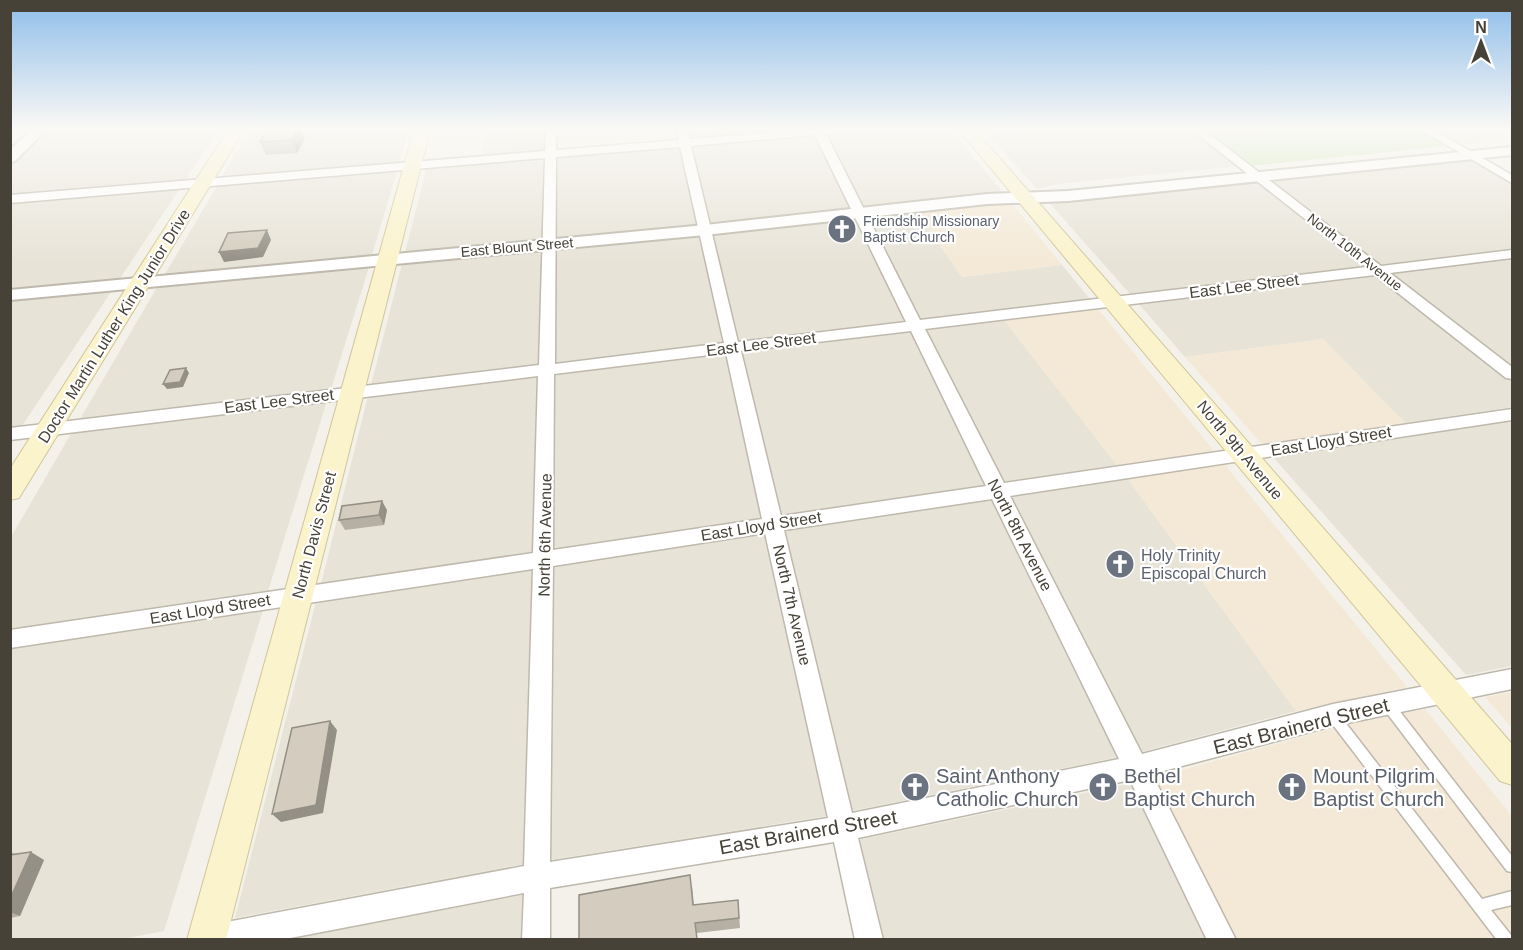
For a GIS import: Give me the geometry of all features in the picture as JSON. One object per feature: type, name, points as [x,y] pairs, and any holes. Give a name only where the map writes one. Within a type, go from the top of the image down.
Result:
[{"type":"main road","name":"Doctor Martin Luther King Junior Drive","points":[[10,490],[208,174]]},
{"type":"main road","name":"North Davis Street","points":[[206,939],[410,174]]},
{"type":"main road","name":"North 9th Avenue","points":[[1005,174],[1512,769]]},
{"type":"street","points":[[10,199],[299,174]]},
{"type":"street","name":"North 6th Avenue","points":[[536,939],[550,174]]},
{"type":"street","name":"North 7th Avenue","points":[[692,174],[869,939]]},
{"type":"street","name":"North 8th Avenue","points":[[840,174],[1222,939]]},
{"type":"street","name":"East Blount Street","points":[[10,296],[388,258],[861,215],[1023,195],[1068,196],[1241,174]]},
{"type":"street","name":"North 10th Avenue","points":[[1254,174],[1512,374]]},
{"type":"street","name":"East Lee Street","points":[[10,434],[1512,254]]},
{"type":"street","name":"East Lloyd Street","points":[[10,639],[1512,414]]},
{"type":"street","name":"East Brainerd Street","points":[[206,939],[537,877],[842,828],[1137,767],[1333,715],[1512,679]]},
{"type":"lane","points":[[1387,704],[1512,866]]},
{"type":"lane","points":[[1333,715],[1506,939]]},
{"type":"lane","points":[[1480,906],[1512,898]]},
{"type":"shaded area","points":[[11,174],[189,174],[185,181],[11,196]]},
{"type":"shaded area","points":[[223,174],[262,174],[221,178]]},
{"type":"shaded area","points":[[327,174],[396,174],[372,255],[164,276],[218,184]]},
{"type":"shaded area","points":[[425,174],[545,174],[543,241],[405,253]]},
{"type":"shaded area","points":[[556,174],[686,174],[698,227],[556,240]]},
{"type":"shaded area","points":[[698,174],[834,174],[853,212],[711,226]]},
{"type":"shaded area","points":[[846,174],[988,174],[1004,194],[865,211]]},
{"type":"shaded area","points":[[1024,174],[1154,174],[1057,184],[1037,189]]},
{"type":"shaded area","points":[[1314,174],[1497,174],[1512,183],[1512,249],[1378,265],[1266,179]]},
{"type":"shaded area","points":[[1256,180],[1367,266],[1130,294],[1046,199]]},
{"type":"shaded area","points":[[180,188],[119,280],[11,291],[11,202]]},
{"type":"shaded area","points":[[1009,200],[1062,265],[962,277],[916,211]]},
{"type":"shaded area","points":[[916,211],[962,277],[1062,265],[1090,299],[920,319],[868,217]]},
{"type":"shaded area","points":[[856,219],[907,321],[738,341],[712,233]]},
{"type":"shaded area","points":[[700,235],[724,343],[555,363],[556,247]]},
{"type":"shaded area","points":[[543,248],[540,365],[371,385],[403,260]]},
{"type":"shaded area","points":[[1512,258],[1512,368],[1389,273]]},
{"type":"shaded area","points":[[370,264],[331,389],[80,419],[159,284]]},
{"type":"shaded area","points":[[1377,275],[1512,380],[1512,407],[1405,423],[1323,339],[1185,357],[1138,303]]},
{"type":"shaded area","points":[[113,289],[22,426],[11,428],[10,300]]},
{"type":"shaded area","points":[[1097,308],[1214,451],[1117,465],[1004,320]]},
{"type":"shaded area","points":[[1004,320],[1117,465],[1003,482],[925,329]]},
{"type":"shaded area","points":[[911,331],[986,485],[781,515],[741,351]]},
{"type":"shaded area","points":[[1323,339],[1405,423],[1262,444],[1185,357]]},
{"type":"shaded area","points":[[726,353],[763,518],[554,549],[555,374]]},
{"type":"shaded area","points":[[539,376],[535,552],[321,584],[368,396]]},
{"type":"shaded area","points":[[327,401],[268,591],[11,630],[11,537],[72,432]]},
{"type":"shaded area","points":[[1512,421],[1512,666],[1466,675],[1273,457]]},
{"type":"shaded area","points":[[1225,465],[1407,687],[1296,711],[1128,479]]},
{"type":"shaded area","points":[[1128,479],[1296,711],[1141,752],[1010,497]]},
{"type":"shaded area","points":[[993,500],[1119,757],[851,811],[785,531]]},
{"type":"shaded area","points":[[767,534],[827,816],[550,860],[554,566]]},
{"type":"shaded area","points":[[534,569],[524,864],[235,918],[316,602]]},
{"type":"shaded area","points":[[263,610],[164,931],[123,939],[11,940],[11,648]]},
{"type":"shaded area","points":[[1512,692],[1512,728],[1485,697]]},
{"type":"shaded area","points":[[1425,709],[1512,816],[1512,939],[1236,939],[1153,778],[1341,726]]},
{"type":"shaded area","points":[[1132,783],[1209,939],[883,939],[858,840]]},
{"type":"shaded area","points":[[523,895],[522,939],[289,939]]},
{"type":"building","points":[[267,230],[258,248],[219,252],[228,233]]},
{"type":"building","points":[[186,368],[180,382],[163,384],[170,370]]},
{"type":"building","points":[[382,501],[379,515],[339,520],[342,506]]},
{"type":"building","points":[[330,721],[316,805],[272,814],[292,728]]},
{"type":"building","points":[[31,852],[10,899],[10,855]]},
{"type":"building","points":[[690,875],[693,905],[738,900],[739,918],[695,923],[697,939],[579,939],[579,895]]},
{"type":"place","name":"Friendship Missionary Baptist Church","points":[[842,229]]},
{"type":"place","name":"Holy Trinity Episcopal Church","points":[[1120,564]]},
{"type":"place","name":"Saint Anthony Catholic Church","points":[[915,787]]},
{"type":"place","name":"Bethel Baptist Church","points":[[1103,787]]},
{"type":"place","name":"Mount Pilgrim Baptist Church","points":[[1292,787]]}]
